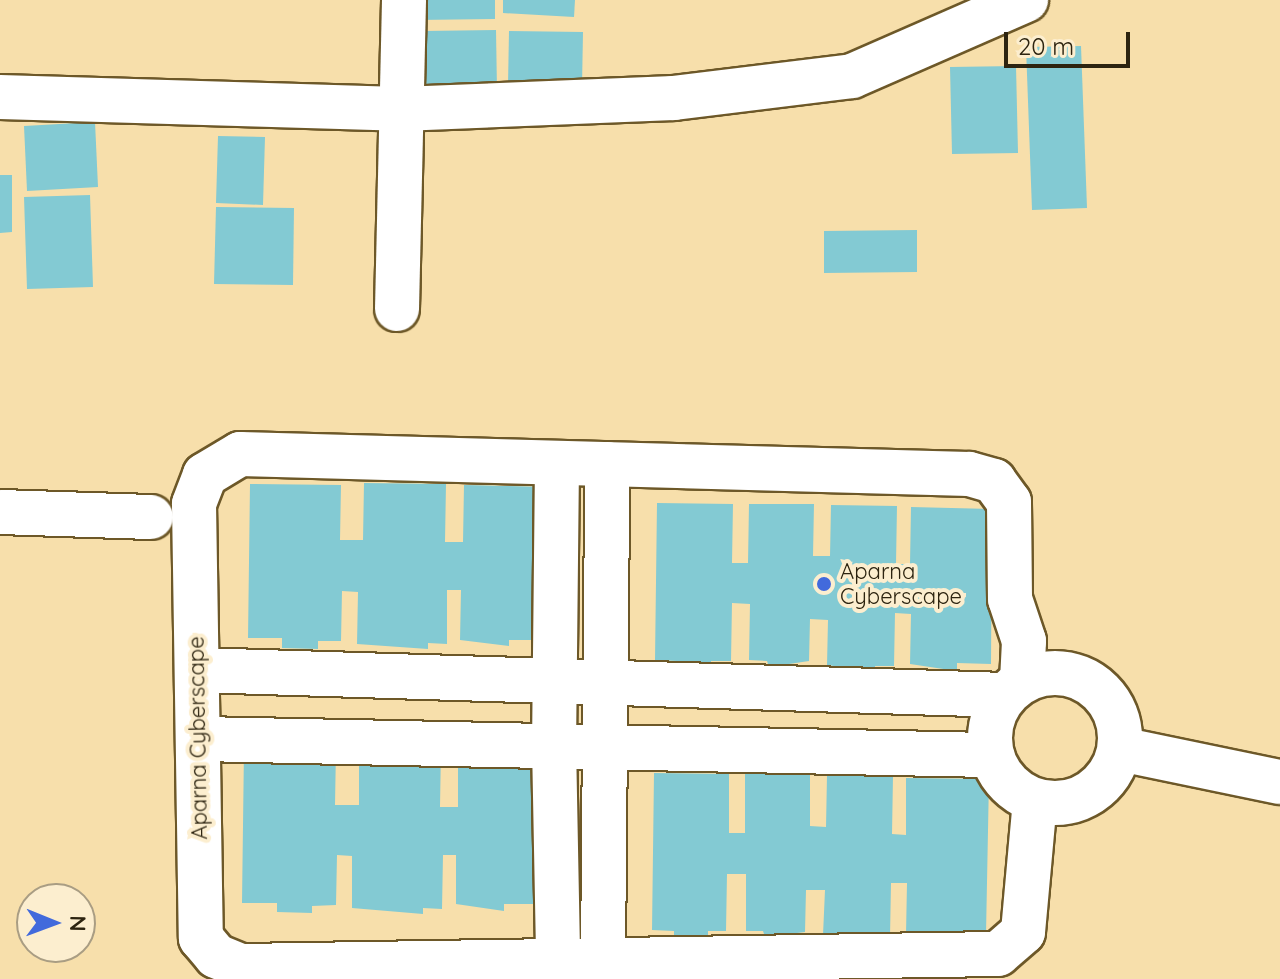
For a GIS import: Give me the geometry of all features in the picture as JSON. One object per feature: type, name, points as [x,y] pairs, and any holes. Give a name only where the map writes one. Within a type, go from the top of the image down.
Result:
[{"type":"street","points":[[397,309],[404,0]]},
{"type":"street","points":[[0,97],[400,109],[674,98],[852,76],[1026,0]]},
{"type":"street","name":"Aparna Cyberscape","points":[[1013,688],[1024,641],[1010,599],[1009,502],[994,481],[954,473],[240,454],[205,475],[194,504],[201,938],[216,956],[241,966],[998,954],[1023,932],[1035,801]]},
{"type":"street","points":[[557,463],[554,744],[558,961]]},
{"type":"street","points":[[603,961],[608,747],[607,464]]},
{"type":"street","points":[[0,512],[151,517]]},
{"type":"street","points":[[197,670],[1013,688],[1062,673],[1100,690],[1113,707],[1120,749],[1112,770],[1089,793],[1058,804],[1035,801],[1000,775],[992,755],[994,713],[1013,688]]},
{"type":"street","points":[[199,739],[992,755]]},
{"type":"street","points":[[1120,749],[1280,782]]},
{"type":"building","points":[[417,0],[495,0],[495,19],[417,20]]},
{"type":"building","points":[[503,0],[575,0],[574,17],[503,13]]},
{"type":"building","points":[[496,30],[497,91],[424,92],[423,31]]},
{"type":"building","points":[[509,31],[583,32],[582,86],[508,85]]},
{"type":"building","points":[[1081,46],[1087,208],[1032,210],[1026,47]]},
{"type":"building","points":[[1016,66],[1018,153],[952,154],[950,67]]},
{"type":"building","points":[[95,122],[98,187],[27,191],[24,126]]},
{"type":"building","points":[[218,136],[265,137],[263,205],[216,203]]},
{"type":"building","points":[[0,175],[12,175],[12,232],[0,233]]},
{"type":"building","points":[[90,195],[93,287],[27,289],[24,197]]},
{"type":"building","points":[[216,207],[294,208],[293,285],[214,284]]},
{"type":"building","points":[[917,230],[917,272],[824,273],[824,231]]},
{"type":"building","points":[[364,483],[446,484],[445,542],[463,542],[464,485],[551,487],[549,640],[509,640],[509,646],[460,640],[461,590],[447,590],[447,644],[428,643],[428,649],[357,644],[358,592],[342,591],[341,641],[318,641],[318,649],[282,648],[282,638],[248,638],[250,484],[341,485],[340,540],[363,540]]},
{"type":"building","name":"Aparna Cyberscape","points":[[657,503],[733,504],[732,563],[748,563],[749,504],[814,504],[813,556],[830,556],[831,505],[897,506],[896,564],[910,564],[911,507],[992,509],[991,664],[957,663],[957,671],[910,664],[911,614],[895,613],[894,666],[875,666],[875,672],[827,665],[828,620],[810,619],[809,661],[769,667],[767,661],[749,660],[750,604],[732,603],[731,661],[711,661],[711,668],[677,667],[677,661],[655,660]]},
{"type":"building","points":[[359,747],[441,748],[440,807],[458,807],[458,750],[545,751],[543,904],[504,904],[504,911],[456,904],[456,855],[443,855],[442,909],[423,908],[423,914],[352,908],[352,856],[337,855],[336,905],[312,906],[312,913],[277,912],[277,903],[242,903],[244,748],[336,749],[335,805],[359,805]]},
{"type":"building","points":[[654,773],[729,774],[729,833],[745,833],[745,774],[810,774],[810,826],[826,827],[827,775],[893,776],[892,834],[906,835],[906,778],[989,779],[986,934],[906,934],[907,883],[891,883],[890,937],[823,935],[825,890],[806,890],[805,932],[765,937],[763,931],[746,931],[746,874],[727,874],[726,931],[708,931],[708,938],[674,937],[674,931],[652,930]]},
{"type":"place","name":"Aparna Cyberscape","points":[[824,584]]}]
